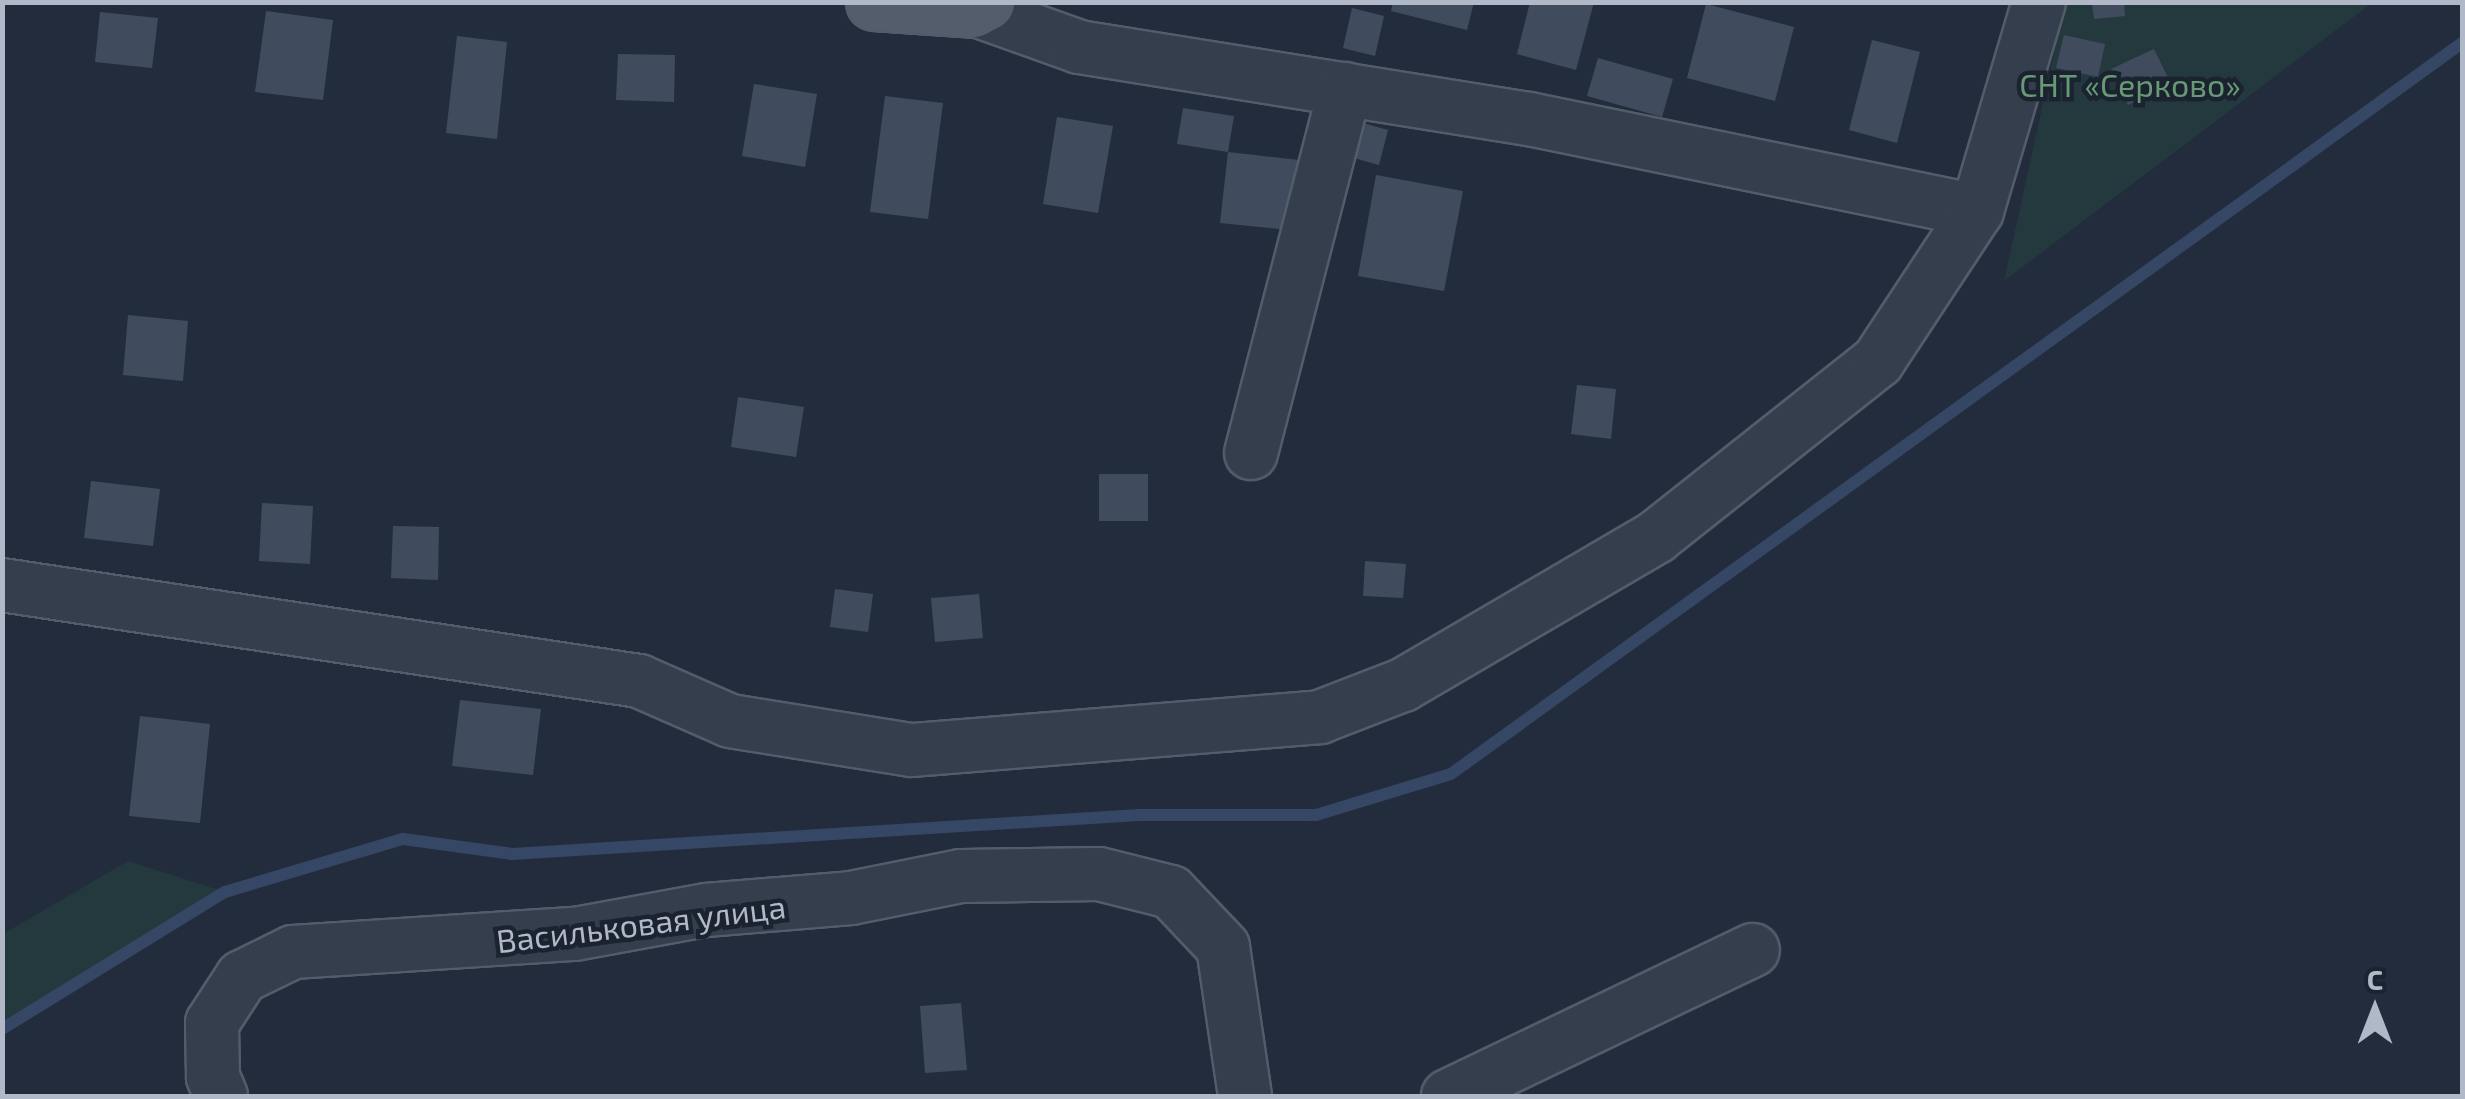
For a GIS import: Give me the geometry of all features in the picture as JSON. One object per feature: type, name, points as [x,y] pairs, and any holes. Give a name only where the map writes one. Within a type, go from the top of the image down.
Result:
[{"type":"main road","points":[[874,2],[980,6]]},
{"type":"street","points":[[2,585],[639,681],[730,721],[912,750],[1320,717],[1403,685],[1656,538],[1878,361],[1977,211],[2040,2]]},
{"type":"street","points":[[980,6],[1080,47],[1345,89],[1608,137],[1977,211]]},
{"type":"street","points":[[1251,454],[1345,89]]},
{"type":"street","name":"Васильковая улица","points":[[221,1096],[214,1077],[212,1022],[242,977],[293,952],[575,934],[706,910],[851,898],[961,876],[1099,874],[1171,892],[1223,947],[1245,1096]]},
{"type":"street","points":[[1448,1096],[1753,950]]},
{"type":"green space","name":"СНТ «Серково»","points":[[2065,3],[2372,3],[2004,281]]},
{"type":"green space","points":[[128,861],[225,892],[3,1029],[3,934]]},
{"type":"building","points":[[1393,2],[1474,2],[1467,30],[1391,11]]},
{"type":"building","points":[[1530,2],[1594,2],[1576,70],[1517,54]]},
{"type":"building","points":[[2092,2],[2124,2],[2125,16],[2094,19]]},
{"type":"building","points":[[1706,4],[1794,27],[1775,101],[1687,78]]},
{"type":"building","points":[[1352,8],[1384,16],[1375,56],[1343,48]]},
{"type":"building","points":[[266,11],[333,20],[323,100],[255,92]]},
{"type":"building","points":[[100,12],[158,18],[152,68],[95,62]]},
{"type":"building","points":[[2064,35],[2105,44],[2098,77],[2056,68]]},
{"type":"building","points":[[457,36],[507,42],[497,139],[446,133]]},
{"type":"building","points":[[1872,40],[1920,52],[1897,143],[1849,130]]},
{"type":"building","points":[[2154,49],[2171,84],[2128,105],[2111,69]]},
{"type":"building","points":[[618,54],[675,55],[674,102],[616,100]]},
{"type":"building","points":[[1598,58],[1673,79],[1662,117],[1587,96]]},
{"type":"building","points":[[754,84],[817,94],[805,167],[742,156]]},
{"type":"building","points":[[885,96],[943,103],[928,219],[870,212]]},
{"type":"building","points":[[1183,108],[1234,116],[1228,152],[1177,144]]},
{"type":"building","points":[[1057,117],[1113,126],[1098,213],[1043,204]]},
{"type":"building","points":[[1356,121],[1388,130],[1379,165],[1347,156]]},
{"type":"building","points":[[1228,152],[1308,161],[1300,231],[1220,223]]},
{"type":"building","points":[[1376,175],[1463,191],[1444,291],[1358,276]]},
{"type":"building","points":[[128,315],[188,321],[183,381],[123,375]]},
{"type":"building","points":[[1577,385],[1616,389],[1611,439],[1571,434]]},
{"type":"building","points":[[738,397],[804,407],[796,457],[731,447]]},
{"type":"building","points":[[1099,474],[1148,474],[1148,521],[1099,521]]},
{"type":"building","points":[[91,481],[160,489],[153,546],[84,538]]},
{"type":"building","points":[[262,503],[313,506],[310,564],[259,561]]},
{"type":"building","points":[[393,526],[439,527],[438,580],[391,578]]},
{"type":"building","points":[[1365,561],[1406,564],[1403,598],[1363,596]]},
{"type":"building","points":[[835,589],[873,594],[868,632],[830,627]]},
{"type":"building","points":[[979,594],[983,638],[935,642],[931,598]]},
{"type":"building","points":[[460,700],[541,709],[533,775],[452,766]]},
{"type":"building","points":[[140,716],[210,724],[200,823],[129,816]]},
{"type":"building","points":[[961,1003],[967,1070],[925,1073],[920,1006]]},
{"type":"waterway","points":[[2,1029],[225,892],[403,839],[512,854],[1139,815],[1316,815],[1451,774],[2462,43]]}]
